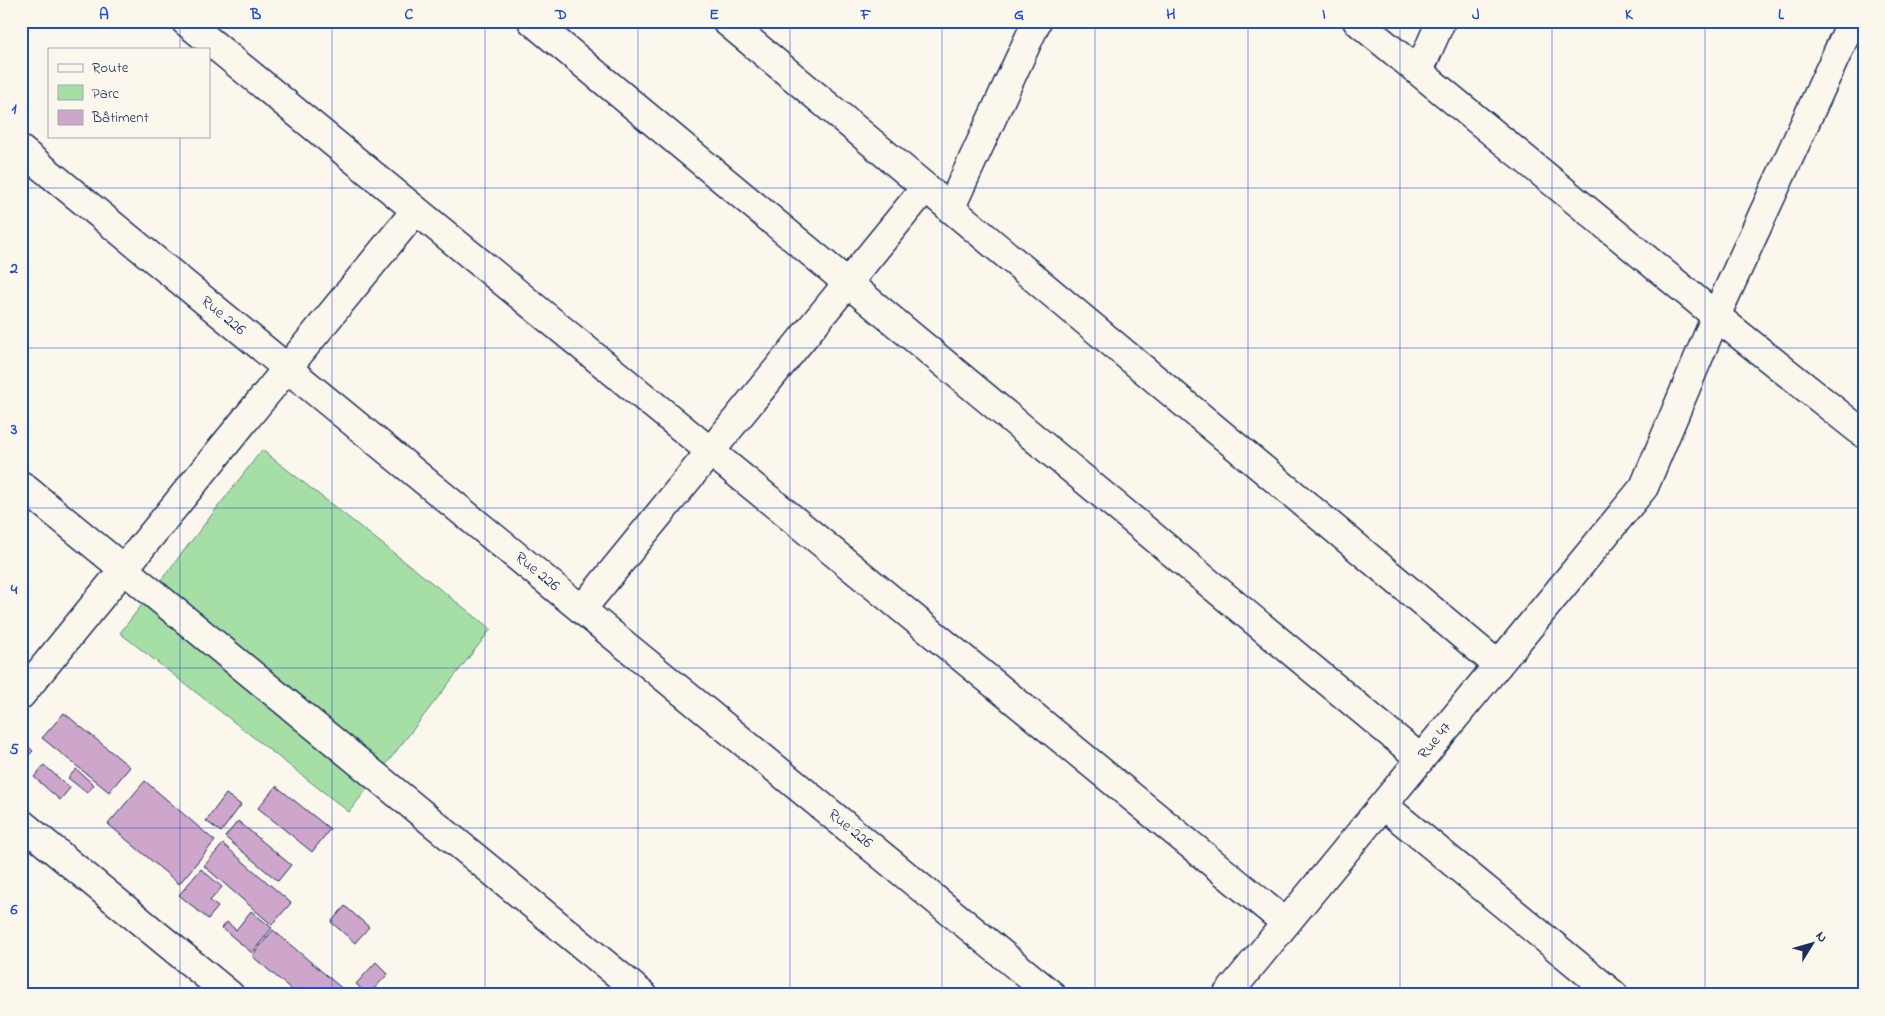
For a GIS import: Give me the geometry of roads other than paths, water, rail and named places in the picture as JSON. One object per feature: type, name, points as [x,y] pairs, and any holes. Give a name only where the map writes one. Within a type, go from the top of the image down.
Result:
[{"type":"street","points":[[185,21],[1286,923]]},
{"type":"street","points":[[532,21],[1421,759]]},
{"type":"street","points":[[726,21],[1498,665]]},
{"type":"street","points":[[950,209],[1037,21]]},
{"type":"street","points":[[1357,21],[1716,316],[1864,434]]},
{"type":"street","points":[[1419,71],[1442,21]]},
{"type":"street","name":"Rue 47","points":[[1227,995],[1644,487],[1716,316],[1852,21]]},
{"type":"street","name":"Rue 226","points":[[21,150],[1052,995]]},
{"type":"street","points":[[582,609],[925,188]]},
{"type":"street","points":[[21,694],[416,210]]},
{"type":"street","points":[[21,485],[643,995]]},
{"type":"street","points":[[1383,805],[1614,995]]},
{"type":"street","points":[[21,824],[230,995]]}]
